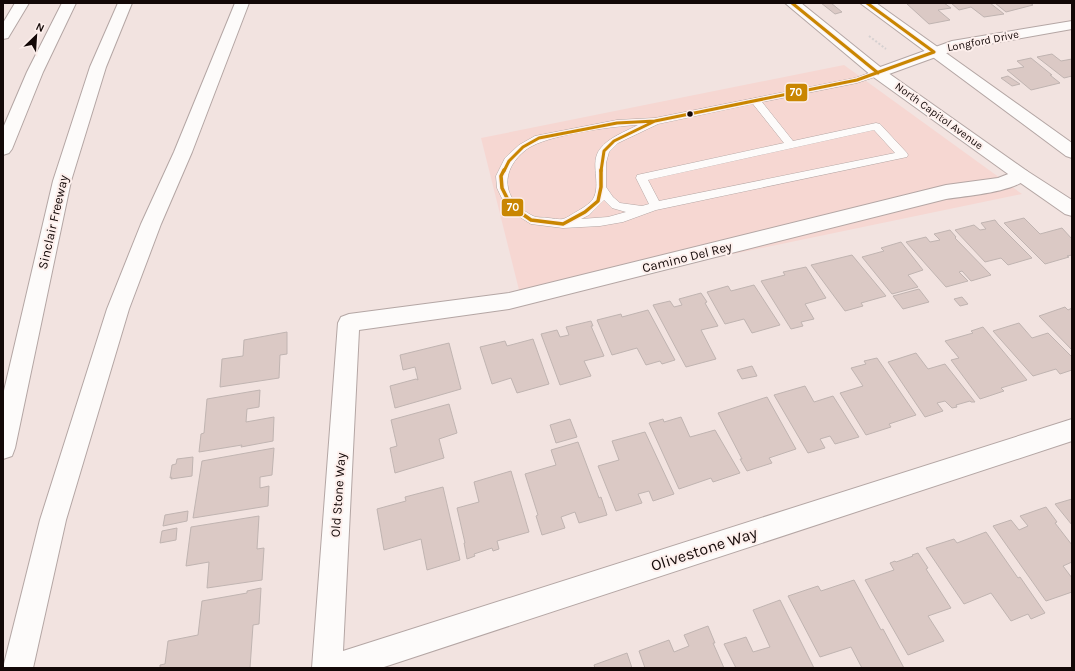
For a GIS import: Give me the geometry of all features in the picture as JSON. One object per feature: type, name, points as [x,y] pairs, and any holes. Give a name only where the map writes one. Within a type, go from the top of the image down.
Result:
[{"type":"main road","points":[[3,35],[22,3]]},
{"type":"main road","points":[[3,149],[35,72],[69,3]]},
{"type":"main road","name":"Sinclair Freeway","points":[[3,448],[62,180],[98,67],[125,3]]},
{"type":"main road","points":[[18,668],[53,520],[118,309],[151,224],[182,152],[242,3]]},
{"type":"main road","name":"North Capitol Avenue","points":[[792,3],[878,73],[1021,175],[1072,209]]},
{"type":"main road","points":[[867,3],[1072,152]]},
{"type":"main road","name":"Longford Drive","points":[[878,73],[952,46],[1072,25]]},
{"type":"main road","name":"Camino Del Rey","points":[[349,323],[509,301],[946,192],[1001,184],[1021,175]]},
{"type":"main road","name":"Old Stone Way","points":[[326,668],[349,323]]},
{"type":"main road","name":"Olivestone Way","points":[[336,668],[1072,430]]},
{"type":"lane","name":"Longford Drive","points":[[655,121],[857,80],[878,73]]},
{"type":"lane","points":[[756,101],[790,144]]},
{"type":"lane","points":[[563,224],[586,212],[598,201],[601,186],[601,163],[604,151],[614,141],[655,121]]},
{"type":"lane","points":[[655,121],[617,123],[539,138],[523,147],[509,161],[501,176],[502,188],[511,206],[531,220],[563,224],[605,222],[623,218],[641,210],[656,206],[903,154],[876,126],[790,144],[642,178],[656,206]]},
{"type":"lane","points":[[601,186],[610,203],[622,207],[641,210]]},
{"type":"path","points":[[869,36],[886,49]]},
{"type":"shaded area","points":[[844,65],[1022,194],[521,298],[481,138]]},
{"type":"building","points":[[821,3],[831,3],[842,12],[835,14]]},
{"type":"building","points":[[944,3],[951,8],[938,10],[950,20],[929,24],[907,4]]},
{"type":"building","points":[[951,3],[990,3],[1004,14],[984,17],[971,7],[959,10]]},
{"type":"building","points":[[995,3],[1030,3],[1033,5],[1006,12]]},
{"type":"building","points":[[1052,54],[1061,61],[1072,59],[1072,76],[1064,78],[1037,57]]},
{"type":"building","points":[[1031,58],[1060,83],[1031,90],[1007,70],[1024,67],[1017,61]]},
{"type":"building","points":[[1008,76],[1020,84],[1012,86],[1001,78]]},
{"type":"building","points":[[1024,218],[1040,234],[1062,228],[1072,239],[1072,255],[1045,264],[1004,223]]},
{"type":"building","points":[[995,220],[1032,258],[1008,265],[1001,258],[985,262],[955,230],[974,225],[980,230],[986,229],[981,223]]},
{"type":"building","points":[[950,230],[956,237],[955,238],[991,275],[971,281],[962,271],[959,272],[968,281],[946,287],[906,242],[926,237],[930,242],[940,240],[934,234]]},
{"type":"building","points":[[901,242],[923,270],[908,275],[918,287],[892,294],[862,257],[884,251],[881,248]]},
{"type":"building","points":[[852,255],[886,296],[861,303],[863,306],[845,311],[811,265]]},
{"type":"building","points":[[806,267],[826,298],[805,304],[814,319],[801,322],[803,326],[791,329],[761,281],[785,275],[783,272]]},
{"type":"building","points":[[754,285],[780,325],[752,333],[744,319],[725,324],[707,292],[728,286],[731,291]]},
{"type":"building","points":[[919,289],[929,302],[903,309],[893,296]]},
{"type":"building","points":[[701,293],[707,302],[705,303],[718,326],[701,330],[716,359],[686,367],[653,305],[670,301],[674,307],[682,305],[679,299]]},
{"type":"building","points":[[962,297],[968,304],[960,306],[954,299]]},
{"type":"building","points":[[1065,307],[1068,310],[1072,308],[1072,350],[1039,316]]},
{"type":"building","points":[[648,310],[675,360],[662,364],[660,361],[646,365],[637,348],[612,355],[597,320],[621,314],[622,317]]},
{"type":"building","points":[[591,321],[593,326],[591,326],[604,356],[584,361],[591,376],[560,385],[541,334],[557,330],[560,337],[569,335],[566,327]]},
{"type":"building","points":[[1019,323],[1032,338],[1048,333],[1072,357],[1072,370],[1060,374],[1056,369],[1033,376],[993,331]]},
{"type":"building","points":[[983,327],[1027,380],[1001,388],[1004,391],[980,399],[951,360],[959,358],[945,341],[973,333],[971,331]]},
{"type":"building","points":[[287,332],[287,354],[280,355],[279,378],[220,387],[222,359],[243,356],[244,340]]},
{"type":"building","points":[[533,339],[549,384],[517,393],[511,378],[492,384],[480,347],[505,341],[507,346]]},
{"type":"building","points":[[449,343],[461,389],[395,408],[390,386],[416,379],[418,380],[415,367],[403,370],[400,355]]},
{"type":"building","points":[[916,353],[928,369],[945,364],[975,402],[970,401],[956,405],[957,407],[952,408],[945,401],[937,403],[943,411],[925,417],[888,362]]},
{"type":"building","points":[[877,358],[916,415],[889,424],[891,427],[866,435],[840,393],[863,386],[851,368],[866,364],[864,361]]},
{"type":"building","points":[[752,366],[757,376],[742,379],[737,370]]},
{"type":"building","points":[[805,386],[814,402],[833,396],[859,437],[835,444],[830,436],[820,439],[825,448],[808,453],[774,395]]},
{"type":"building","points":[[260,390],[259,407],[247,409],[246,422],[274,417],[273,441],[241,447],[242,445],[199,452],[201,434],[204,433],[207,399]]},
{"type":"building","points":[[767,397],[796,449],[769,458],[772,463],[747,471],[718,413]]},
{"type":"building","points":[[449,404],[457,433],[439,439],[444,458],[395,473],[390,448],[397,446],[391,420]]},
{"type":"building","points":[[681,417],[690,437],[715,430],[740,473],[713,482],[711,478],[679,489],[649,423],[663,419],[664,422]]},
{"type":"building","points":[[570,419],[577,437],[556,443],[550,425]]},
{"type":"building","points":[[645,432],[674,494],[653,501],[649,491],[638,494],[642,503],[616,511],[598,466],[619,460],[612,441]]},
{"type":"building","points":[[578,442],[607,515],[579,523],[575,512],[561,517],[565,528],[542,535],[536,516],[538,515],[525,474],[556,465],[551,450]]},
{"type":"building","points":[[274,448],[272,475],[260,477],[260,488],[269,486],[268,506],[193,518],[202,461]]},
{"type":"building","points":[[193,457],[192,476],[170,478],[172,465],[176,464],[177,459]]},
{"type":"building","points":[[511,471],[529,532],[497,541],[499,549],[493,551],[492,548],[474,554],[475,556],[467,559],[457,508],[479,502],[474,482]]},
{"type":"building","points":[[443,487],[460,560],[427,570],[421,539],[384,550],[377,509],[406,501],[405,497]]},
{"type":"building","points":[[1072,499],[1072,525],[1055,504]]},
{"type":"building","points":[[1046,507],[1057,522],[1055,523],[1072,545],[1072,562],[1063,566],[1072,578],[1072,592],[1046,601],[993,526],[1011,520],[1019,530],[1028,526],[1020,516]]},
{"type":"building","points":[[188,511],[187,521],[163,526],[165,515]]},
{"type":"building","points":[[259,516],[257,549],[264,548],[262,580],[207,588],[209,562],[186,566],[191,527]]},
{"type":"building","points":[[177,528],[176,540],[160,543],[162,531]]},
{"type":"building","points":[[986,532],[1018,578],[1020,577],[1045,613],[1031,619],[1028,614],[1011,621],[991,593],[964,604],[926,548],[954,539],[957,543]]},
{"type":"building","points":[[918,553],[928,568],[926,569],[951,608],[928,616],[944,641],[908,655],[865,580],[894,570],[890,563]]},
{"type":"building","points":[[854,580],[881,630],[883,629],[904,668],[862,668],[851,647],[820,657],[788,596],[818,586],[821,591]]},
{"type":"building","points":[[261,588],[259,624],[253,625],[250,668],[160,668],[160,665],[165,664],[168,641],[198,635],[202,601],[247,593],[247,591]]},
{"type":"building","points":[[780,600],[814,668],[736,668],[724,644],[746,637],[753,652],[770,647],[753,610]]},
{"type":"building","points":[[708,626],[715,643],[713,643],[724,668],[645,668],[639,651],[669,640],[674,652],[689,646],[684,635]]},
{"type":"building","points":[[627,653],[632,668],[595,668],[594,665]]},
{"type":"transit line","name":"70","points":[[792,3],[878,73]]},
{"type":"transit line","name":"70","points":[[867,3],[934,52]]},
{"type":"transit line","name":"70","points":[[655,121],[857,80],[934,52]]},
{"type":"transit line","name":"70","points":[[655,121],[614,141],[604,151],[601,163],[601,187],[598,201],[585,212],[563,224],[531,220],[511,206],[502,188],[501,176],[509,161],[523,147],[539,138],[617,123],[655,121]]}]
